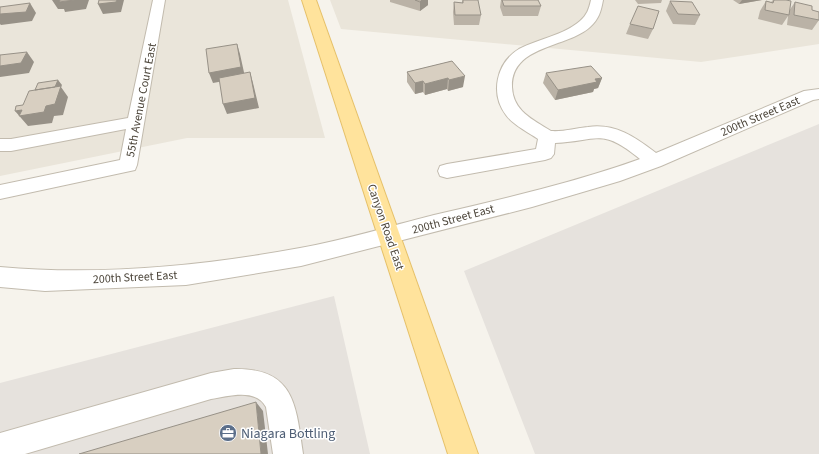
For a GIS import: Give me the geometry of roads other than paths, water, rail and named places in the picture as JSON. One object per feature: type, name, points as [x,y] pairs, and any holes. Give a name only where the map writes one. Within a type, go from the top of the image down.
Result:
[{"type":"main road","name":"Canyon Road East","points":[[309,0],[463,454]]},
{"type":"street","name":"55th Avenue Court East","points":[[0,192],[128,165],[159,0]]},
{"type":"street","points":[[597,0],[595,14],[587,23],[526,51],[517,57],[508,71],[504,89],[507,102],[512,112],[547,136],[607,131],[633,144],[654,161]]},
{"type":"street","name":"200th Street East","points":[[0,277],[45,281],[186,275],[301,257],[389,236],[454,217],[532,199],[591,182],[654,161],[810,95],[819,94]]},
{"type":"street","points":[[0,145],[11,145],[135,122]]},
{"type":"street","points":[[447,171],[545,154],[547,136]]},
{"type":"street","points":[[0,447],[211,386],[232,382],[252,381],[266,386],[278,398],[283,413],[288,454]]},
{"type":"place","name":"Niagara Bottling","points":[[228,433]]}]
